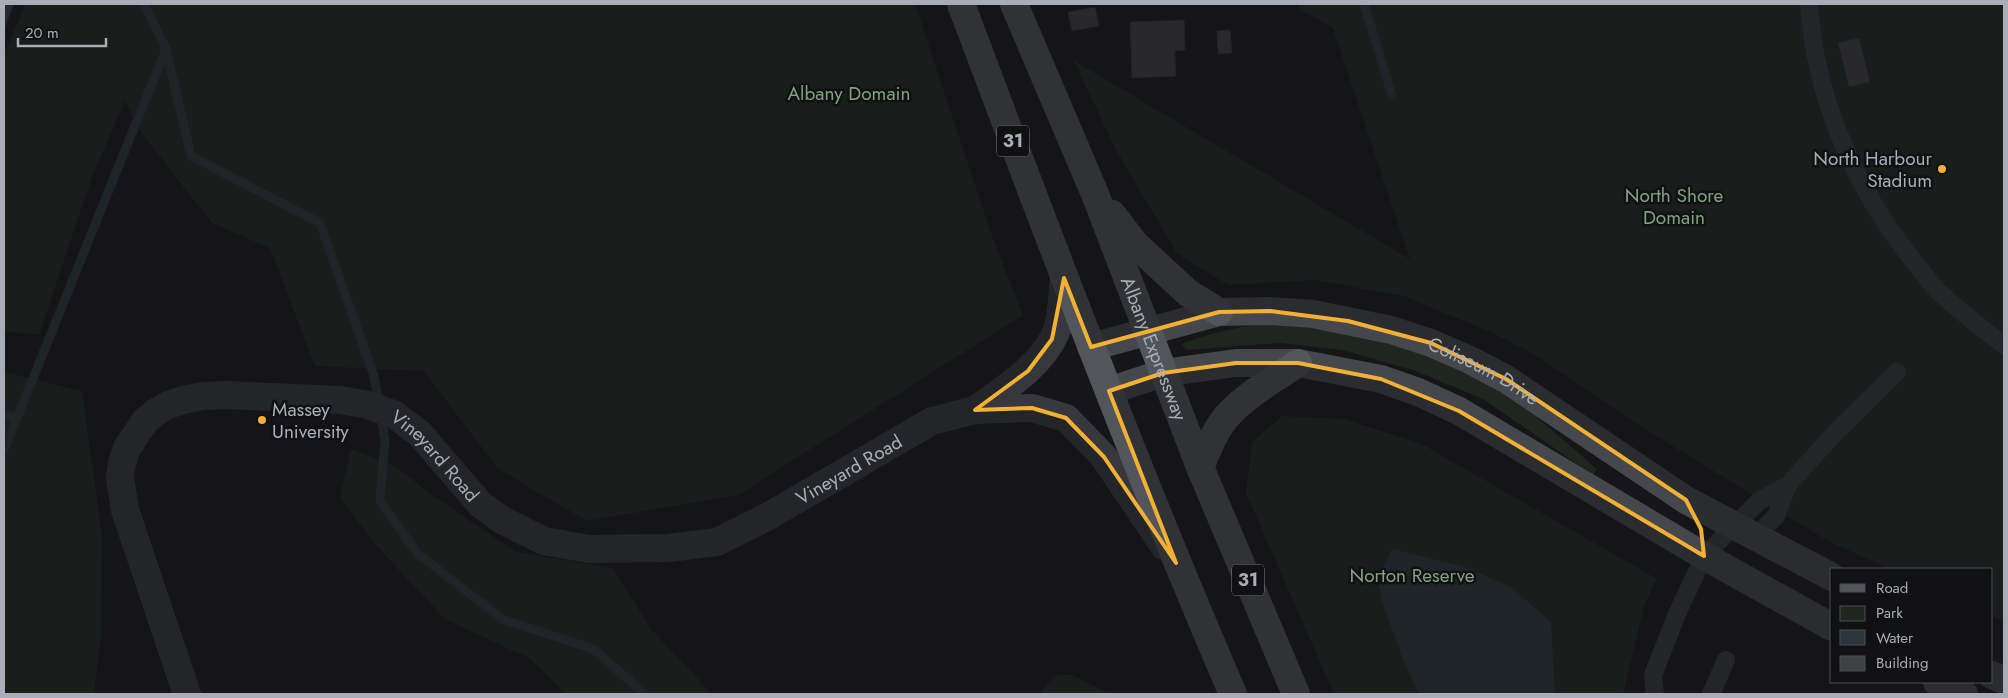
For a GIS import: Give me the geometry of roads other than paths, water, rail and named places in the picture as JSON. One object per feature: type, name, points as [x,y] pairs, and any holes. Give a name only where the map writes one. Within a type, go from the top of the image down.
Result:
[{"type":"main road","name":"31","points":[[961,4],[1064,278],[1176,563],[1233,694]]},
{"type":"main road","name":"Albany Expressway","points":[[1014,4],[1095,194],[1200,466],[1296,694]]},
{"type":"main road","points":[[1095,194],[1135,244],[1188,293],[1220,312]]},
{"type":"main road","name":"Coliseum Drive","points":[[1091,347],[1220,312],[1270,311],[1313,314],[1390,330],[1431,343],[1470,360],[1506,379],[1686,500],[1830,577]]},
{"type":"main road","points":[[1109,391],[1163,373],[1236,363],[1298,363],[1381,379],[1418,392],[1459,411],[1704,556],[1830,626]]},
{"type":"main road","points":[[1200,466],[1216,432],[1229,413],[1247,398],[1298,363]]},
{"type":"main road","points":[[1686,500],[1701,528],[1704,556]]},
{"type":"main road","points":[[1939,683],[1964,694]]},
{"type":"street","name":"Vineyard Road","points":[[975,410],[1028,371],[1052,339],[1056,330],[1064,278]]},
{"type":"street","name":"Vineyard Road","points":[[187,694],[131,527],[121,493],[120,477],[122,462],[135,435],[145,421],[156,412],[183,400],[203,396],[226,395],[340,400],[364,404],[395,416],[420,434],[480,504],[502,520],[544,541],[589,549],[668,548],[717,542],[767,516],[932,421],[975,410],[1032,408],[1066,418],[1104,457],[1176,563]]},
{"type":"lane","points":[[1809,4],[1818,69],[1848,156],[1871,200],[1901,245],[1936,289],[1975,324],[2004,346]]},
{"type":"lane","points":[[1745,531],[1759,501],[1788,485],[1834,434],[1897,372]]},
{"type":"lane","points":[[1655,694],[1652,675],[1677,614],[1704,556],[1745,531],[1776,516],[1788,485]]},
{"type":"lane","points":[[1711,694],[1726,660]]},
{"type":"water","points":[[1392,549],[1465,567],[1511,587],[1551,622],[1555,694],[1419,694],[1404,662],[1382,601],[1379,585],[1383,568]]},
{"type":"waterway","points":[[144,4],[166,49],[191,156],[320,223],[374,376],[385,440],[380,501],[418,554],[504,620],[593,649],[645,694]]},
{"type":"waterway","points":[[1364,4],[1392,95]]},
{"type":"waterway","points":[[4,450],[166,49]]},
{"type":"waterway","points":[[4,415],[16,419]]},
{"type":"place","name":"North Harbour Stadium","points":[[1942,169]]},
{"type":"place","name":"Massey University","points":[[262,420]]},
{"type":"park label","name":"Albany Domain","points":[[849,93]]},
{"type":"park label","name":"North Shore Domain","points":[[1674,206]]},
{"type":"park label","name":"Norton Reserve","points":[[1412,575]]}]
